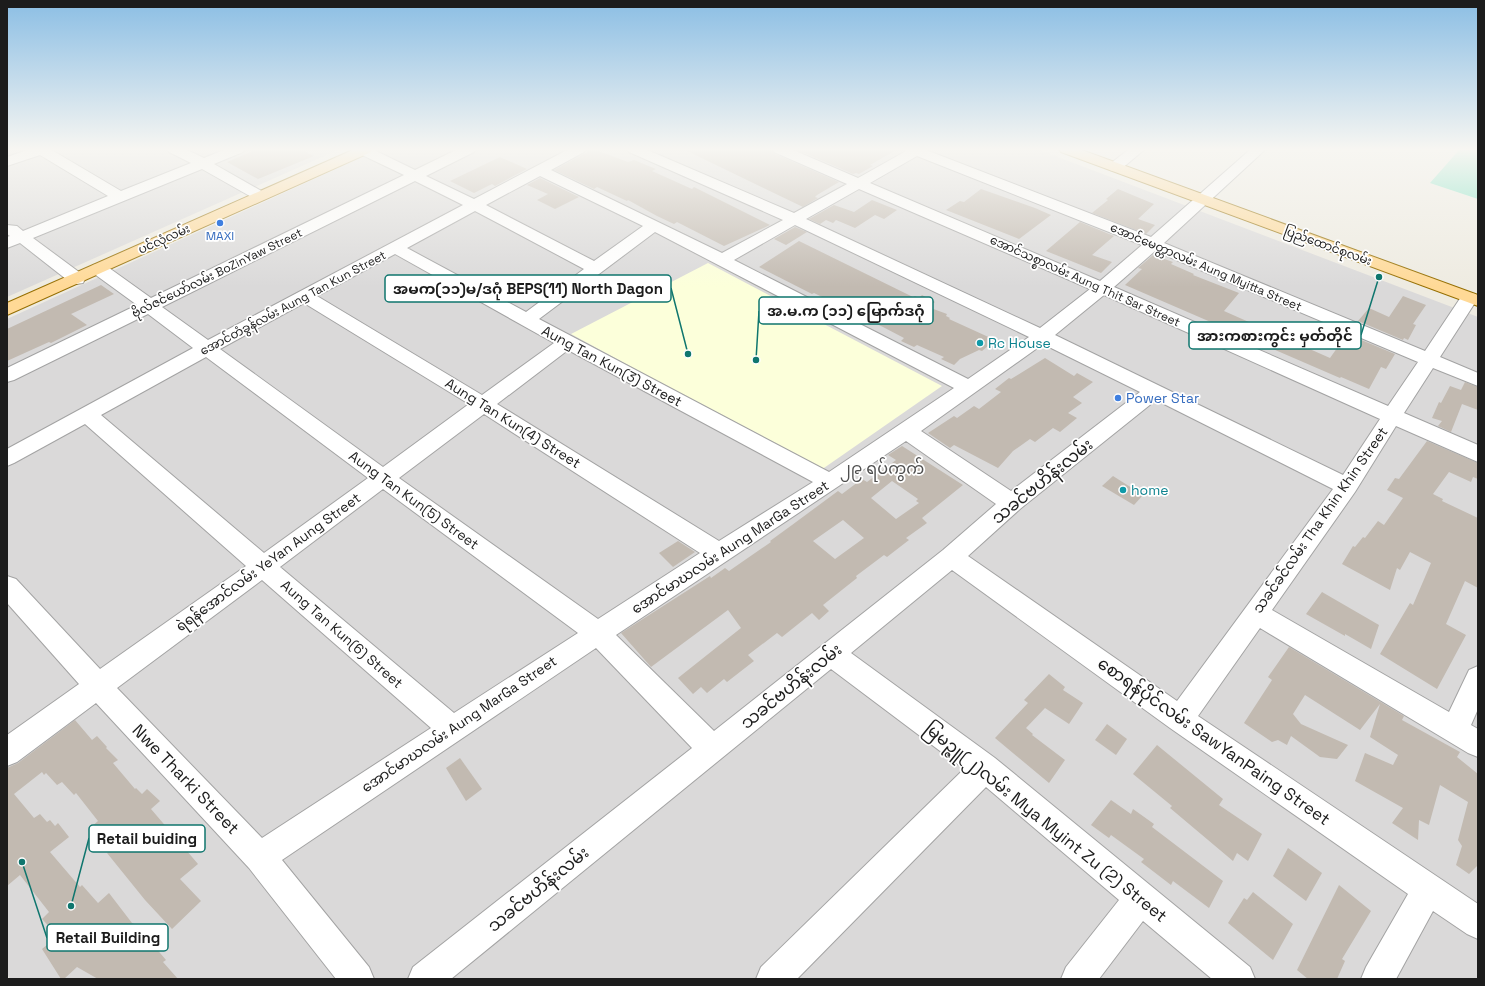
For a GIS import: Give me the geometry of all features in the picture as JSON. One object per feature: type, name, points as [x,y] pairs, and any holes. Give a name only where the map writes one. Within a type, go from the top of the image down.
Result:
[{"type":"main road","name":"ပြည်ထောင်စုလမ်း","points":[[1190,195],[1474,300]]},
{"type":"main road","name":"ပင်လုံလမ်း","points":[[7,310],[260,196]]},
{"type":"street","points":[[14,240],[125,195]]},
{"type":"street","name":"ဗိုလ်ဇင်ယော်လမ်း BoZinYaw Street","points":[[7,376],[375,195]]},
{"type":"street","points":[[454,195],[594,268]]},
{"type":"street","name":"အောင်တံခွန်လမ်း Aung Tan Kun Street","points":[[7,458],[207,348],[494,195]]},
{"type":"street","points":[[592,195],[654,225],[968,387]]},
{"type":"street","points":[[739,195],[794,219],[1042,336],[1348,486]]},
{"type":"street","points":[[722,260],[839,195]]},
{"type":"street","name":"အောင်သစ္စာလမ်း Aung Thit Sar Street","points":[[889,195],[1478,454]]},
{"type":"street","name":"အောင်မေတ္တာလမ်း Aung Myitta Street","points":[[1029,195],[1153,244],[1478,380]]},
{"type":"street","name":"အောင်မာဃလမ်း Aung MarGa Street","points":[[260,857],[719,553],[830,482],[1042,336],[1064,320],[1102,288],[1153,244],[1206,195]]},
{"type":"street","points":[[526,320],[594,268],[654,225]]},
{"type":"street","points":[[7,226],[14,240],[77,279]]},
{"type":"street","name":"Aung Tan Kun(3) Street","points":[[396,248],[526,320],[830,482]]},
{"type":"street","name":"Aung Tan Kun(5) Street","points":[[99,269],[383,478],[598,633],[713,749]]},
{"type":"street","name":"Aung Tan Kun(4) Street","points":[[306,296],[483,404],[719,553]]},
{"type":"street","name":"သခင်ခင်လမ်း Tha Khin Khin Street","points":[[1180,719],[1348,486],[1428,360],[1474,300]]},
{"type":"street","name":"ရဲရန်အောင်လမ်း YeYan Aung Street","points":[[7,752],[264,566],[567,342]]},
{"type":"street","name":"သခင်ဗဟိန်းလမ်း","points":[[425,979],[951,557],[1012,503],[1154,391]]},
{"type":"street","name":"Aung Tan Kun(6) Street","points":[[86,414],[452,729]]},
{"type":"street","points":[[906,431],[1012,503]]},
{"type":"street","name":"စောရန်ပိုင်လမ်း SawYanPaing Street","points":[[951,557],[1180,719],[1478,923]]},
{"type":"street","name":"Nwe Tharki Street","points":[[7,586],[98,686],[260,857],[357,979]]},
{"type":"street","points":[[1256,613],[1478,744]]},
{"type":"street","name":"မြမဉ္ဇူ(၂)လမ်း Mya Myint Zu (2) Street","points":[[831,654],[985,768],[1238,979]]},
{"type":"street","points":[[1455,730],[1478,678]]},
{"type":"street","points":[[774,979],[985,768]]},
{"type":"street","points":[[1378,979],[1428,889]]},
{"type":"street","points":[[1078,979],[1141,898]]},
{"type":"shaded area","points":[[7,195],[236,195],[7,297]]},
{"type":"shaded area","points":[[279,195],[1158,195],[1478,317],[1478,979],[10,979],[7,974],[7,319]]},
{"type":"shaded area","points":[[708,263],[942,386],[821,470],[571,334]]},
{"type":"green space","points":[[1466,195],[1478,195],[1478,199]]},
{"type":"building","points":[[546,195],[575,195],[579,197],[555,209],[537,200]]},
{"type":"building","points":[[614,195],[710,195],[770,225],[724,246],[677,222],[674,224],[628,200],[627,201]]},
{"type":"building","points":[[778,195],[817,195],[815,197],[818,198],[803,207]]},
{"type":"building","points":[[973,195],[998,195],[1051,215],[1019,239],[946,210],[960,201],[964,202]]},
{"type":"building","points":[[1111,195],[1132,195],[1154,204],[1138,219],[1155,225],[1146,234],[1092,213],[1108,200],[1106,199]]},
{"type":"building","points":[[872,200],[897,210],[884,219],[875,215],[855,228],[836,220],[833,223],[826,220],[820,224],[809,219],[834,205],[854,212]]},
{"type":"building","points":[[1080,222],[1114,236],[1092,255],[1112,262],[1101,273],[1046,251]]},
{"type":"building","points":[[795,227],[807,232],[786,245],[774,239]]},
{"type":"building","points":[[799,241],[913,297],[915,296],[919,298],[922,295],[935,302],[928,307],[947,314],[946,316],[950,318],[949,319],[995,340],[982,351],[979,350],[960,359],[954,365],[941,359],[944,357],[917,345],[914,347],[901,341],[904,338],[759,267]]},
{"type":"building","points":[[1153,255],[1173,262],[1171,264],[1194,274],[1193,275],[1239,293],[1224,311],[1330,358],[1347,334],[1395,354],[1386,369],[1381,367],[1369,389],[1341,377],[1340,378],[1125,285],[1142,269],[1138,268]]},
{"type":"building","points":[[101,285],[114,294],[71,314],[87,325],[51,343],[49,342],[7,361],[7,329]]},
{"type":"building","points":[[1403,296],[1426,305],[1413,324],[1416,325],[1408,340],[1404,338],[1403,340],[1358,321],[1369,308],[1389,317]]},
{"type":"building","points":[[1045,358],[1074,376],[1077,373],[1093,382],[1073,397],[1082,403],[1068,413],[1077,418],[1060,432],[1053,428],[1035,442],[1030,439],[1013,451],[998,468],[954,445],[950,448],[928,433],[954,416],[957,418],[974,406],[979,409],[1001,392],[995,389],[1009,378],[1011,379]]},
{"type":"building","points":[[1465,382],[1478,387],[1478,410],[1462,404],[1451,432],[1438,426],[1442,421],[1432,418],[1439,402],[1441,403],[1450,386],[1461,390]]},
{"type":"building","points":[[1427,441],[1478,463],[1478,479],[1473,477],[1471,482],[1449,472],[1433,494],[1443,499],[1442,501],[1478,518],[1478,588],[1465,581],[1446,624],[1466,635],[1437,689],[1380,654],[1410,603],[1413,605],[1431,563],[1410,552],[1400,570],[1397,568],[1390,590],[1342,564],[1353,546],[1355,547],[1363,537],[1365,538],[1378,521],[1384,525],[1403,498],[1387,490],[1395,478],[1399,479]]},
{"type":"building","points":[[902,446],[963,485],[922,518],[927,523],[906,538],[909,540],[887,557],[884,555],[856,576],[857,578],[823,605],[829,611],[819,620],[812,613],[782,637],[777,633],[748,655],[754,661],[727,682],[724,679],[707,693],[701,687],[693,694],[678,678],[741,628],[728,610],[651,667],[621,633],[710,576],[711,578],[725,568],[729,571],[771,542],[770,541],[838,491],[842,494],[862,479],[867,482],[896,460],[888,455]],"holes":[[[892,481],[918,499],[916,501],[919,503],[896,519],[871,498]],[[843,520],[864,538],[835,559],[813,541]]]},
{"type":"building","name":"home","points":[[1113,476],[1143,495],[1134,505],[1102,486]]},
{"type":"building","points":[[678,541],[695,552],[673,567],[659,553]]},
{"type":"building","points":[[1322,592],[1379,625],[1371,649],[1306,614]]},
{"type":"building","points":[[1289,647],[1404,716],[1402,720],[1460,752],[1457,757],[1478,774],[1478,865],[1469,874],[1456,865],[1462,846],[1458,840],[1468,802],[1440,785],[1429,825],[1419,820],[1418,840],[1392,823],[1403,808],[1355,781],[1365,753],[1393,765],[1398,755],[1370,737],[1380,704],[1360,730],[1305,695],[1293,714],[1301,724],[1348,745],[1337,759],[1320,757],[1291,736],[1287,745],[1278,740],[1272,742],[1244,723],[1272,680],[1268,677]]},
{"type":"building","points":[[1049,674],[1065,687],[1063,690],[1083,703],[1069,724],[1045,708],[1026,728],[1033,734],[1032,735],[1065,760],[1049,783],[995,738],[1028,703],[1024,700]]},
{"type":"building","points":[[75,720],[92,740],[97,736],[107,747],[106,748],[118,760],[113,763],[135,789],[136,788],[142,794],[147,789],[160,801],[151,809],[198,864],[180,879],[201,901],[172,929],[145,900],[107,853],[110,851],[89,829],[98,821],[76,793],[74,795],[62,782],[57,785],[46,773],[44,775],[42,772],[14,794],[34,818],[40,814],[47,822],[50,820],[55,826],[58,823],[69,837],[50,852],[80,887],[82,885],[98,903],[109,893],[132,923],[149,930],[155,947],[166,960],[163,962],[178,979],[98,979],[77,967],[64,979],[61,979],[42,949],[58,936],[42,919],[49,912],[20,875],[7,886],[7,768],[18,763]]},
{"type":"building","points":[[1107,724],[1127,739],[1116,755],[1095,740]]},
{"type":"building","points":[[1157,745],[1223,799],[1219,805],[1262,834],[1248,861],[1237,853],[1233,861],[1170,808],[1172,806],[1133,774]]},
{"type":"building","points":[[460,758],[482,789],[466,801],[446,768]]},
{"type":"building","points":[[1111,800],[1131,814],[1133,809],[1154,824],[1152,827],[1223,881],[1209,908],[1173,881],[1171,885],[1141,862],[1144,859],[1111,835],[1109,838],[1091,825]]},
{"type":"building","points":[[1288,848],[1322,873],[1306,901],[1273,876]]},
{"type":"building","points":[[1339,885],[1371,911],[1342,959],[1345,961],[1337,979],[1308,979],[1297,970]]},
{"type":"building","points":[[1253,892],[1293,924],[1273,960],[1228,923],[1244,898],[1247,900]]},
{"type":"place","name":"MAXI","points":[[220,223]]},
{"type":"place","name":"အားကစားကွင်း မှတ်တိုင်","points":[[1379,277]]},
{"type":"place","name":"Rc House","points":[[980,343]]},
{"type":"place","name":"အမက(၁၁)မ/ဒဂုံ BEPS(11) North Dagon","points":[[688,354]]},
{"type":"place","name":"အ.မ.က (၁၁) မြောက်ဒဂုံ","points":[[756,360]]},
{"type":"place","name":"Power Star","points":[[1118,398]]},
{"type":"place","name":"home","points":[[1123,490]]},
{"type":"place","name":"Retail Building","points":[[22,862]]},
{"type":"place","name":"Retail buiding","points":[[71,906]]},
{"type":"district","name":"၂၉ ရပ်ကွက်","points":[[882,468]]}]
